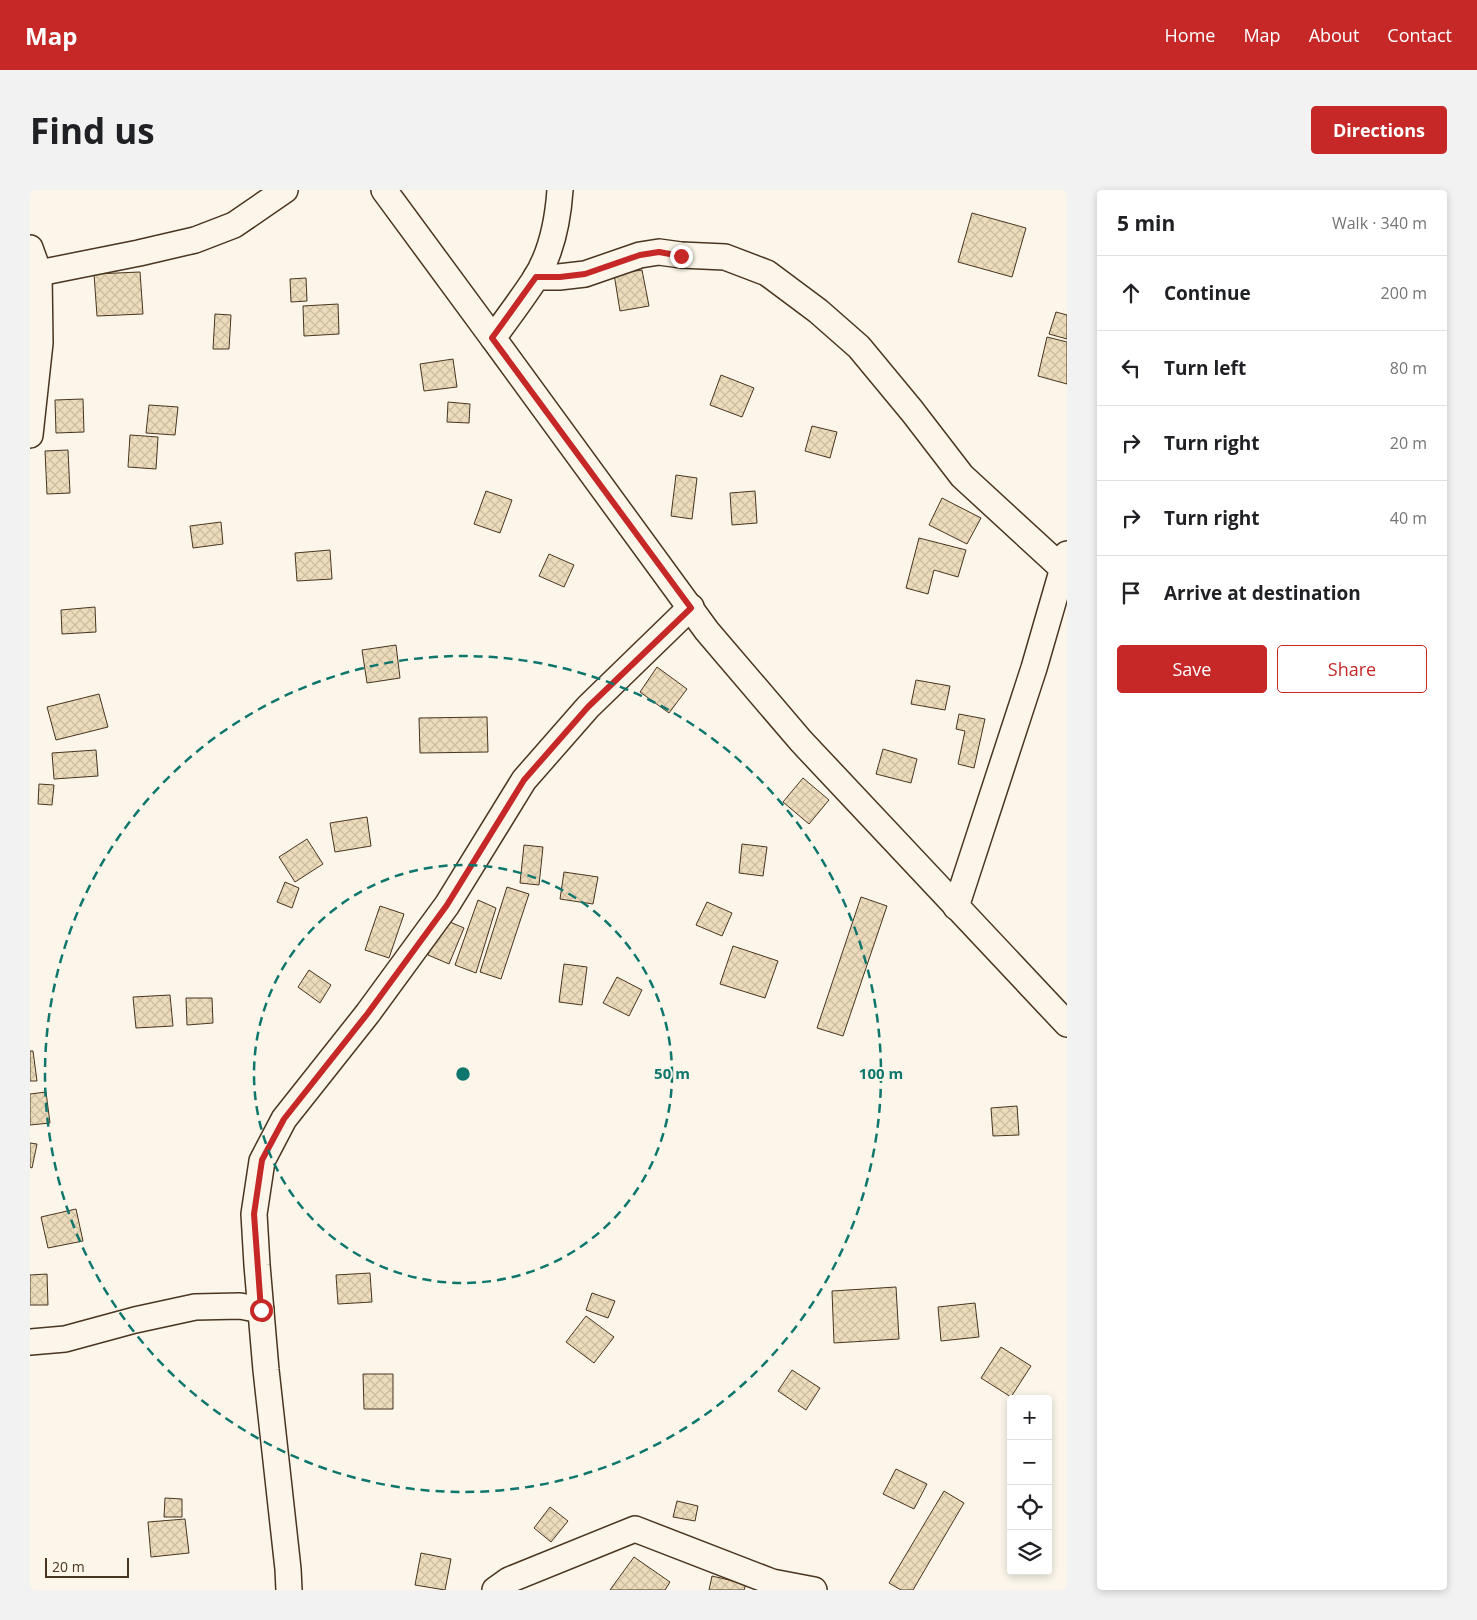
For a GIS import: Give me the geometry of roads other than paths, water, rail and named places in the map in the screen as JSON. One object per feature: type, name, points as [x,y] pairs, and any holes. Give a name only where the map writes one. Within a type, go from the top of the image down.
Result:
[{"type":"street","points":[[39,273],[194,240],[234,225],[284,190]]},
{"type":"street","points":[[384,190],[707,631],[801,741],[1067,1024]]},
{"type":"street","points":[[492,338],[536,277],[548,251],[554,231],[560,190]]},
{"type":"street","points":[[30,248],[39,273],[40,343],[30,434]]},
{"type":"street","points":[[536,277],[585,274],[640,255],[659,252],[681,256],[725,257],[767,274],[818,311],[859,347],[962,476],[1064,561],[1031,678],[956,907]]},
{"type":"street","points":[[289,1590],[261,1310],[254,1214],[262,1160],[284,1119],[368,1013],[447,905],[524,780],[588,707],[691,608]]},
{"type":"street","points":[[30,1342],[65,1339],[135,1320],[196,1307],[240,1306],[261,1310]]},
{"type":"street","points":[[495,1590],[509,1580],[634,1530],[772,1582],[814,1590]]}]
